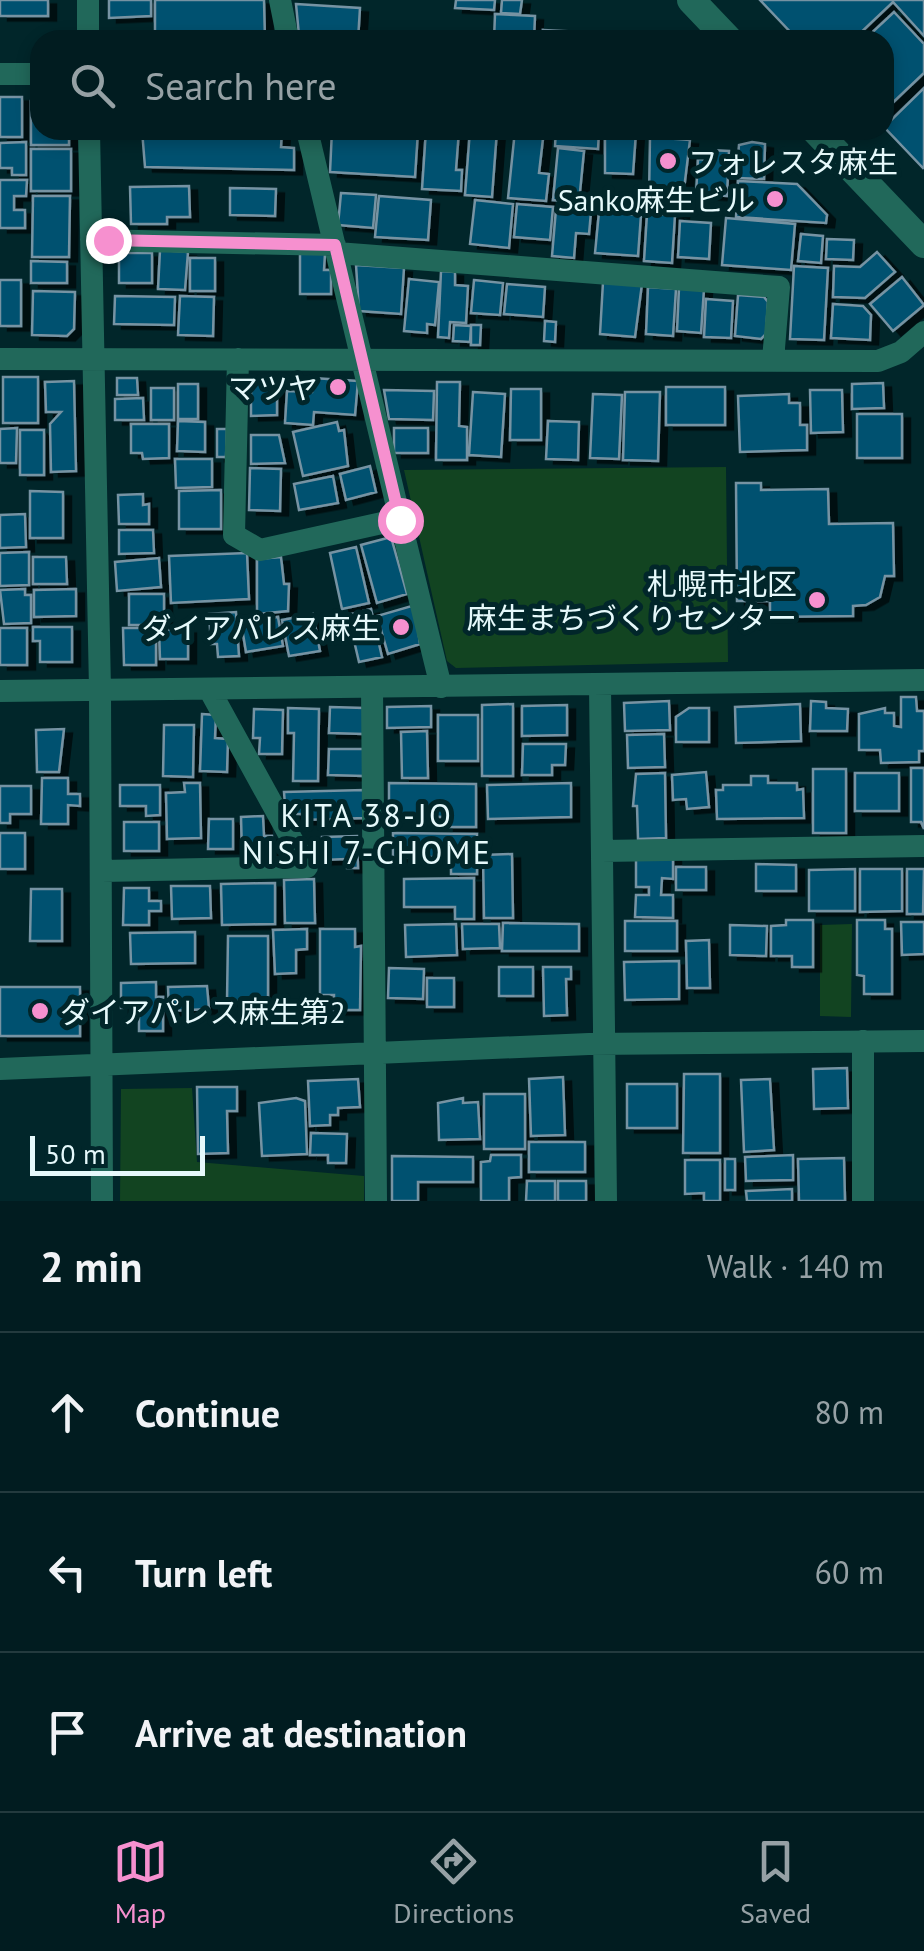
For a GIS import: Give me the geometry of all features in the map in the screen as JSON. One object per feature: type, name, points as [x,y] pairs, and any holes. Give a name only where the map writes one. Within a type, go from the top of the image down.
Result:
[{"type":"street","points":[[88,0],[88,30]]},
{"type":"street","points":[[280,0],[286,30]]},
{"type":"street","points":[[690,0],[719,30]]},
{"type":"street","points":[[0,74],[30,74]]},
{"type":"street","points":[[89,140],[100,690],[102,1201]]},
{"type":"street","points":[[309,140],[440,687]]},
{"type":"street","points":[[825,140],[924,244]]},
{"type":"street","points":[[90,240],[336,249],[778,287],[773,360]]},
{"type":"street","points":[[0,359],[878,361],[902,352],[924,332]]},
{"type":"street","points":[[238,359],[234,535],[260,550],[400,520]]},
{"type":"street","points":[[0,691],[924,680]]},
{"type":"street","points":[[600,685],[606,1201]]},
{"type":"street","points":[[372,687],[376,1201]]},
{"type":"street","points":[[102,871],[307,867],[209,689]]},
{"type":"street","points":[[602,851],[924,846]]},
{"type":"street","points":[[863,1201],[864,1041]]},
{"type":"street","points":[[0,1069],[603,1044],[924,1041]]},
{"type":"green space","points":[[726,467],[728,662],[456,668],[447,661],[404,470]]},
{"type":"green space","points":[[852,924],[851,1017],[820,1016],[820,925]]},
{"type":"green space","points":[[192,1088],[197,1162],[364,1176],[364,1201],[120,1201],[121,1089]]},
{"type":"building","points":[[0,0],[48,0],[48,16],[0,16]]},
{"type":"building","points":[[109,0],[151,0],[151,16],[109,18]]},
{"type":"building","points":[[155,0],[264,0],[265,30],[155,30]]},
{"type":"building","points":[[456,0],[495,0],[494,10],[455,8]]},
{"type":"building","points":[[502,0],[522,0],[520,14],[501,13]]},
{"type":"building","points":[[760,0],[924,0],[924,36],[893,2],[864,30],[788,30]]},
{"type":"building","points":[[296,4],[360,8],[359,30],[299,30]]},
{"type":"building","points":[[894,12],[924,44],[924,73],[894,102],[894,30],[875,30]]},
{"type":"building","points":[[495,14],[535,16],[534,30],[494,30]]},
{"type":"building","points":[[924,88],[923,168],[894,138],[894,117]]},
{"type":"building","points":[[0,97],[22,97],[22,137],[0,137]]},
{"type":"building","points":[[31,140],[69,140],[69,145],[31,145]]},
{"type":"building","points":[[143,140],[281,140],[281,147],[294,148],[294,170],[145,167]]},
{"type":"building","points":[[332,140],[417,140],[415,177],[330,172]]},
{"type":"building","points":[[425,140],[458,140],[456,170],[462,170],[461,191],[422,189]]},
{"type":"building","points":[[469,140],[496,140],[492,197],[465,195]]},
{"type":"building","points":[[514,140],[543,140],[539,173],[549,174],[546,201],[508,198]]},
{"type":"building","points":[[555,140],[598,140],[598,149],[555,146]]},
{"type":"building","points":[[605,140],[635,140],[633,174],[605,173]]},
{"type":"building","name":"フォレスタ麻生","points":[[650,140],[690,140],[681,214],[659,208],[649,197]]},
{"type":"building","points":[[26,142],[26,175],[12,175],[12,168],[0,168],[0,143]]},
{"type":"building","points":[[765,144],[764,179],[736,178],[739,145]]},
{"type":"building","points":[[558,148],[584,151],[579,202],[553,200]]},
{"type":"building","points":[[31,149],[71,149],[71,191],[31,191]]},
{"type":"building","points":[[710,150],[729,151],[727,196],[696,194],[698,159],[709,160]]},
{"type":"building","points":[[0,180],[27,180],[26,196],[14,196],[14,210],[25,210],[25,228],[0,228]]},
{"type":"building","name":"Sanko麻生ビル","points":[[738,181],[797,184],[827,215],[826,223],[736,217]]},
{"type":"building","points":[[189,186],[190,217],[167,217],[167,224],[131,224],[130,187]]},
{"type":"building","points":[[230,188],[276,189],[275,216],[230,215]]},
{"type":"building","points":[[341,193],[376,195],[373,228],[338,225]]},
{"type":"building","points":[[33,196],[70,196],[69,257],[32,257]]},
{"type":"building","points":[[379,196],[431,200],[428,240],[375,237]]},
{"type":"building","points":[[475,200],[513,204],[509,248],[470,244]]},
{"type":"building","points":[[517,204],[553,207],[550,240],[514,237]]},
{"type":"building","points":[[556,209],[591,212],[589,234],[576,233],[574,258],[552,256]]},
{"type":"building","points":[[599,212],[641,215],[638,256],[595,253]]},
{"type":"building","points":[[647,214],[675,215],[672,263],[644,261]]},
{"type":"building","points":[[726,218],[795,224],[791,270],[722,265]]},
{"type":"building","points":[[680,221],[711,223],[709,259],[678,257]]},
{"type":"building","points":[[801,234],[823,236],[821,263],[798,261]]},
{"type":"building","points":[[827,239],[854,240],[853,260],[826,259]]},
{"type":"building","points":[[300,248],[325,254],[324,270],[331,270],[331,294],[300,294]]},
{"type":"building","points":[[160,250],[188,252],[185,290],[158,289]]},
{"type":"building","points":[[877,252],[895,272],[865,298],[833,297],[834,266],[860,267]]},
{"type":"building","points":[[119,253],[152,253],[152,283],[119,283]]},
{"type":"building","points":[[190,258],[215,258],[215,291],[190,291]]},
{"type":"building","points":[[31,261],[67,262],[67,283],[31,283]]},
{"type":"building","points":[[356,265],[404,268],[401,314],[359,311]]},
{"type":"building","points":[[794,266],[828,268],[824,340],[790,339]]},
{"type":"building","points":[[441,271],[455,272],[455,285],[468,286],[466,323],[450,322],[449,338],[438,337]]},
{"type":"building","points":[[902,277],[924,305],[893,331],[870,304]]},
{"type":"building","points":[[409,279],[439,282],[435,325],[427,324],[427,333],[404,331]]},
{"type":"building","points":[[0,280],[21,280],[21,326],[0,326]]},
{"type":"building","points":[[474,280],[503,283],[500,315],[471,313]]},
{"type":"building","points":[[603,282],[642,284],[635,337],[600,334]]},
{"type":"building","points":[[507,284],[545,287],[543,317],[504,314]]},
{"type":"building","points":[[648,287],[676,289],[673,336],[646,334]]},
{"type":"building","points":[[679,288],[704,289],[701,333],[677,331]]},
{"type":"building","points":[[33,291],[75,292],[74,329],[67,336],[32,335]]},
{"type":"building","points":[[738,295],[764,297],[768,302],[766,334],[761,339],[735,336]]},
{"type":"building","points":[[115,296],[175,297],[174,325],[114,324]]},
{"type":"building","points":[[180,296],[214,297],[213,336],[178,335]]},
{"type":"building","points":[[706,299],[733,301],[731,338],[704,337]]},
{"type":"building","points":[[833,304],[863,306],[871,315],[870,340],[831,338]]},
{"type":"building","points":[[545,321],[556,322],[555,342],[544,341]]},
{"type":"building","points":[[454,325],[471,326],[470,342],[453,341]]},
{"type":"building","points":[[471,325],[481,325],[480,345],[471,345]]},
{"type":"building","points":[[3,377],[38,377],[38,423],[3,423]]},
{"type":"building","points":[[117,378],[137,378],[138,395],[117,395]]},
{"type":"building","points":[[313,378],[358,381],[355,415],[314,412],[313,425],[285,423],[287,391],[312,392]]},
{"type":"building","points":[[74,381],[76,471],[51,472],[50,424],[61,412],[46,412],[45,382]]},
{"type":"building","points":[[251,381],[277,381],[277,415],[251,416]]},
{"type":"building","points":[[437,382],[460,382],[459,426],[467,427],[467,460],[436,460]]},
{"type":"building","points":[[883,383],[884,408],[852,409],[852,384]]},
{"type":"building","points":[[178,384],[198,384],[198,419],[178,419]]},
{"type":"building","points":[[666,387],[725,387],[725,425],[666,425]]},
{"type":"building","points":[[151,388],[174,388],[174,420],[151,420]]},
{"type":"building","points":[[511,389],[541,389],[541,440],[510,440]]},
{"type":"building","points":[[384,390],[434,391],[433,420],[389,419]]},
{"type":"building","points":[[810,390],[842,390],[843,432],[811,433]]},
{"type":"building","points":[[473,392],[505,394],[501,457],[469,455]]},
{"type":"building","points":[[625,392],[660,392],[658,461],[623,460]]},
{"type":"building","points":[[593,394],[622,395],[619,459],[590,458]]},
{"type":"building","points":[[789,394],[789,403],[800,403],[800,425],[807,425],[807,450],[740,452],[738,396]]},
{"type":"building","points":[[143,398],[144,420],[115,420],[115,399]]},
{"type":"building","points":[[857,414],[902,414],[902,458],[857,458]]},
{"type":"building","points":[[178,421],[205,422],[205,452],[177,451]]},
{"type":"building","points":[[548,421],[579,422],[578,460],[546,459]]},
{"type":"building","points":[[337,422],[339,431],[344,430],[348,466],[303,476],[293,432]]},
{"type":"building","points":[[131,424],[169,424],[169,458],[143,459],[142,453],[131,453]]},
{"type":"building","points":[[17,428],[16,463],[0,463],[0,429]]},
{"type":"building","points":[[394,428],[428,428],[428,453],[394,453]]},
{"type":"building","points":[[217,429],[227,429],[226,457],[217,457]]},
{"type":"building","points":[[20,430],[44,430],[44,475],[20,475]]},
{"type":"building","points":[[251,435],[279,435],[285,463],[251,464]]},
{"type":"building","points":[[175,459],[212,459],[212,487],[176,488]]},
{"type":"building","points":[[370,466],[376,492],[346,500],[340,474]]},
{"type":"building","points":[[250,468],[281,469],[280,511],[249,510]]},
{"type":"building","points":[[333,476],[338,503],[299,510],[294,484]]},
{"type":"building","points":[[736,483],[761,483],[761,490],[828,489],[829,524],[893,523],[894,576],[885,576],[880,597],[866,605],[853,606],[853,616],[770,617],[770,601],[737,601]]},
{"type":"building","points":[[221,490],[221,529],[179,529],[179,491]]},
{"type":"building","points":[[30,491],[63,492],[63,538],[30,538]]},
{"type":"building","points":[[143,494],[143,505],[149,504],[149,524],[119,524],[118,495]]},
{"type":"building","points":[[25,514],[26,547],[0,548],[0,515]]},
{"type":"building","points":[[119,530],[153,530],[154,553],[119,554]]},
{"type":"building","points":[[391,537],[407,594],[377,603],[361,545]]},
{"type":"building","points":[[356,547],[369,603],[342,609],[330,553]]},
{"type":"building","points":[[29,552],[29,585],[0,586],[0,553]]},
{"type":"building","points":[[247,553],[249,599],[171,603],[169,556]]},
{"type":"building","points":[[33,557],[66,557],[67,584],[33,584]]},
{"type":"building","points":[[281,557],[284,584],[289,584],[288,611],[257,614],[257,559]]},
{"type":"building","points":[[159,558],[161,587],[117,591],[115,562]]},
{"type":"building","points":[[25,589],[25,595],[31,595],[31,623],[4,624],[0,590]]},
{"type":"building","points":[[76,589],[76,616],[34,617],[34,590]]},
{"type":"building","points":[[129,594],[164,594],[164,625],[129,625]]},
{"type":"building","name":"ダイアパレス麻生","points":[[415,605],[420,644],[388,654],[377,616]]},
{"type":"building","points":[[371,609],[382,657],[359,662],[348,615]]},
{"type":"building","points":[[236,612],[239,656],[218,657],[217,644],[211,644],[209,614]]},
{"type":"building","points":[[313,614],[320,651],[289,656],[282,620]]},
{"type":"building","points":[[278,617],[283,646],[246,652],[241,622]]},
{"type":"building","points":[[33,627],[72,627],[72,662],[40,662],[40,641],[33,641]]},
{"type":"building","points":[[0,628],[27,628],[27,665],[0,665]]},
{"type":"building","points":[[123,628],[156,628],[156,665],[124,665]]},
{"type":"building","points":[[188,629],[188,659],[160,659],[159,630]]},
{"type":"building","points":[[901,697],[916,697],[917,711],[924,711],[924,751],[919,751],[919,762],[881,763],[880,750],[859,750],[859,714],[885,708],[885,713],[894,713],[894,726],[901,727]]},
{"type":"building","points":[[669,701],[670,730],[625,731],[624,703]]},
{"type":"building","points":[[811,701],[826,702],[826,708],[848,709],[847,731],[810,731]]},
{"type":"building","points":[[513,704],[513,776],[482,776],[482,705]]},
{"type":"building","points":[[800,704],[801,741],[736,743],[735,707]]},
{"type":"building","points":[[567,705],[567,735],[522,736],[522,706]]},
{"type":"building","points":[[431,706],[431,727],[387,728],[387,707]]},
{"type":"building","points":[[330,707],[365,708],[364,734],[329,733]]},
{"type":"building","points":[[288,708],[319,709],[318,781],[293,781],[294,733],[288,733]]},
{"type":"building","points":[[689,708],[709,708],[709,742],[676,742],[676,717]]},
{"type":"building","points":[[254,709],[283,710],[282,754],[259,754],[260,738],[253,738]]},
{"type":"building","points":[[202,714],[216,715],[215,738],[228,739],[227,772],[200,771]]},
{"type":"building","points":[[438,715],[478,715],[478,761],[438,761]]},
{"type":"building","points":[[164,725],[194,725],[193,777],[163,776]]},
{"type":"building","points":[[64,729],[59,772],[37,772],[36,730]]},
{"type":"building","points":[[427,731],[428,778],[402,778],[401,732]]},
{"type":"building","points":[[664,734],[665,767],[628,768],[627,735]]},
{"type":"building","points":[[523,744],[566,744],[565,765],[552,765],[552,775],[522,775]]},
{"type":"building","points":[[329,749],[365,749],[364,776],[328,775]]},
{"type":"building","points":[[911,768],[924,768],[924,829],[921,822],[911,822]]},
{"type":"building","points":[[813,769],[846,769],[846,833],[813,833]]},
{"type":"building","points":[[706,772],[709,807],[687,809],[686,799],[673,800],[672,775]]},
{"type":"building","points":[[665,773],[666,838],[638,839],[637,806],[633,806],[636,774]]},
{"type":"building","points":[[855,773],[899,773],[899,811],[855,811]]},
{"type":"building","points":[[751,776],[768,776],[768,783],[797,783],[797,790],[803,789],[804,818],[717,819],[716,790],[723,790],[723,785],[751,785]]},
{"type":"building","points":[[42,778],[68,778],[68,794],[80,794],[80,806],[68,805],[68,824],[41,824]]},
{"type":"building","points":[[184,783],[200,783],[201,838],[167,839],[166,793],[185,792]]},
{"type":"building","points":[[389,783],[476,784],[476,827],[446,827],[446,817],[389,816]]},
{"type":"building","points":[[571,783],[571,817],[488,819],[487,785]]},
{"type":"building","points":[[120,785],[160,785],[160,815],[146,816],[146,806],[120,806]]},
{"type":"building","points":[[0,786],[31,786],[31,814],[10,814],[10,823],[0,823]]},
{"type":"building","points":[[364,790],[365,818],[303,820],[303,814],[293,814],[293,805],[285,805],[284,792]]},
{"type":"building","points":[[263,816],[264,836],[272,836],[273,853],[242,854],[241,817]]},
{"type":"building","points":[[209,819],[233,819],[233,849],[208,849]]},
{"type":"building","points":[[124,822],[159,822],[159,851],[124,851]]},
{"type":"building","points":[[0,833],[25,833],[25,869],[0,869]]},
{"type":"building","points":[[393,833],[477,834],[477,874],[451,874],[451,857],[393,857]]},
{"type":"building","points":[[357,836],[358,868],[347,868],[346,859],[323,860],[322,837]]},
{"type":"building","points":[[512,854],[513,918],[484,918],[483,855]]},
{"type":"building","points":[[636,856],[673,857],[673,879],[662,878],[661,895],[673,895],[673,918],[635,917],[636,895],[649,895],[649,887],[636,887]]},
{"type":"building","points":[[756,864],[796,865],[796,891],[756,891]]},
{"type":"building","points":[[676,867],[706,867],[706,890],[676,890]]},
{"type":"building","points":[[855,869],[855,911],[809,911],[809,870]]},
{"type":"building","points":[[860,869],[902,869],[902,911],[860,912]]},
{"type":"building","points":[[907,869],[924,869],[923,914],[907,914]]},
{"type":"building","points":[[474,878],[474,919],[455,919],[455,907],[404,907],[404,879]]},
{"type":"building","points":[[314,879],[315,923],[285,923],[284,880]]},
{"type":"building","points":[[275,883],[275,924],[222,925],[221,884]]},
{"type":"building","points":[[171,886],[210,886],[211,918],[172,919]]},
{"type":"building","points":[[124,888],[149,888],[149,901],[161,901],[161,911],[149,911],[149,925],[123,925]]},
{"type":"building","points":[[31,889],[62,889],[62,941],[30,941]]},
{"type":"building","points":[[786,920],[813,920],[813,967],[792,967],[792,956],[771,956],[771,926],[786,925]]},
{"type":"building","points":[[857,920],[885,920],[885,929],[892,929],[892,994],[864,994],[864,976],[857,975]]},
{"type":"building","points":[[625,921],[677,921],[677,951],[625,951]]},
{"type":"building","points":[[901,922],[924,922],[924,954],[902,955]]},
{"type":"building","points":[[503,923],[579,924],[579,951],[502,951]]},
{"type":"building","points":[[456,924],[457,955],[406,957],[405,925]]},
{"type":"building","points":[[462,924],[499,924],[500,948],[463,949]]},
{"type":"building","points":[[730,925],[767,926],[766,956],[730,955]]},
{"type":"building","points":[[307,929],[307,949],[296,950],[296,973],[275,974],[273,930]]},
{"type":"building","points":[[320,929],[355,929],[355,947],[361,946],[360,1010],[334,1010],[334,995],[320,995]]},
{"type":"building","points":[[195,932],[195,963],[131,964],[130,933]]},
{"type":"building","points":[[228,936],[268,936],[268,1001],[227,1001]]},
{"type":"building","points":[[709,940],[710,988],[687,988],[686,941]]},
{"type":"building","points":[[679,961],[679,999],[625,1000],[624,962]]},
{"type":"building","points":[[499,967],[533,967],[533,996],[499,996]]},
{"type":"building","points":[[543,967],[571,967],[571,979],[566,979],[567,1015],[544,1016]]},
{"type":"building","points":[[389,968],[424,969],[423,999],[388,998]]},
{"type":"building","points":[[427,978],[454,978],[454,1007],[427,1007]]},
{"type":"building","points":[[156,982],[156,997],[163,997],[163,1031],[139,1031],[139,1007],[121,1008],[121,983]]},
{"type":"building","points":[[207,986],[209,1009],[169,1011],[168,987]]},
{"type":"building","name":"ダイアパレス麻生第2","points":[[0,987],[80,987],[80,1036],[0,1036]]},
{"type":"building","points":[[847,1068],[848,1108],[814,1109],[813,1069]]},
{"type":"building","points":[[684,1074],[720,1074],[720,1153],[683,1153]]},
{"type":"building","points":[[563,1077],[565,1135],[531,1136],[529,1079]]},
{"type":"building","points":[[358,1079],[360,1107],[338,1108],[338,1115],[330,1115],[330,1125],[310,1126],[308,1081]]},
{"type":"building","points":[[770,1079],[774,1150],[744,1152],[741,1080]]},
{"type":"building","points":[[627,1084],[677,1084],[677,1128],[627,1128]]},
{"type":"building","points":[[197,1087],[237,1087],[237,1111],[227,1111],[228,1153],[198,1154]]},
{"type":"building","points":[[484,1094],[525,1094],[525,1149],[484,1149]]},
{"type":"building","points":[[296,1098],[305,1101],[307,1154],[262,1156],[259,1103]]},
{"type":"building","points":[[463,1098],[463,1103],[478,1102],[480,1139],[439,1140],[438,1103]]},
{"type":"building","points":[[311,1133],[347,1134],[346,1163],[328,1163],[328,1155],[310,1155]]},
{"type":"building","points":[[529,1142],[585,1142],[585,1172],[529,1172]]},
{"type":"building","points":[[491,1155],[521,1155],[521,1177],[509,1178],[509,1201],[481,1201],[481,1162],[490,1161]]},
{"type":"building","points":[[793,1155],[793,1180],[746,1181],[745,1157]]},
{"type":"building","points":[[392,1156],[473,1157],[473,1182],[418,1182],[418,1201],[392,1201]]},
{"type":"building","points":[[844,1158],[845,1201],[799,1201],[798,1159]]},
{"type":"building","points":[[725,1159],[735,1159],[735,1190],[725,1190]]},
{"type":"building","points":[[685,1160],[720,1160],[720,1201],[704,1201],[704,1193],[685,1194]]},
{"type":"building","points":[[527,1181],[555,1181],[555,1201],[526,1201]]},
{"type":"building","points":[[558,1181],[586,1181],[586,1201],[558,1201]]},
{"type":"building","points":[[792,1189],[792,1201],[747,1201],[746,1191]]},
{"type":"place","name":"フォレスタ麻生","points":[[668,161]]},
{"type":"place","name":"Sanko麻生ビル","points":[[775,199]]},
{"type":"place","name":"マツヤ","points":[[338,387]]},
{"type":"place","name":"札幌市北区 麻生まちづくりセンター","points":[[817,600]]},
{"type":"place","name":"ダイアパレス麻生","points":[[401,627]]},
{"type":"place","name":"ダイアパレス麻生第2","points":[[40,1011]]},
{"type":"district","name":"KITA 38-JO NISHI 7-CHOME","points":[[367,834]]},
{"type":"route","points":[[108,240],[335,245],[400,520]]}]
